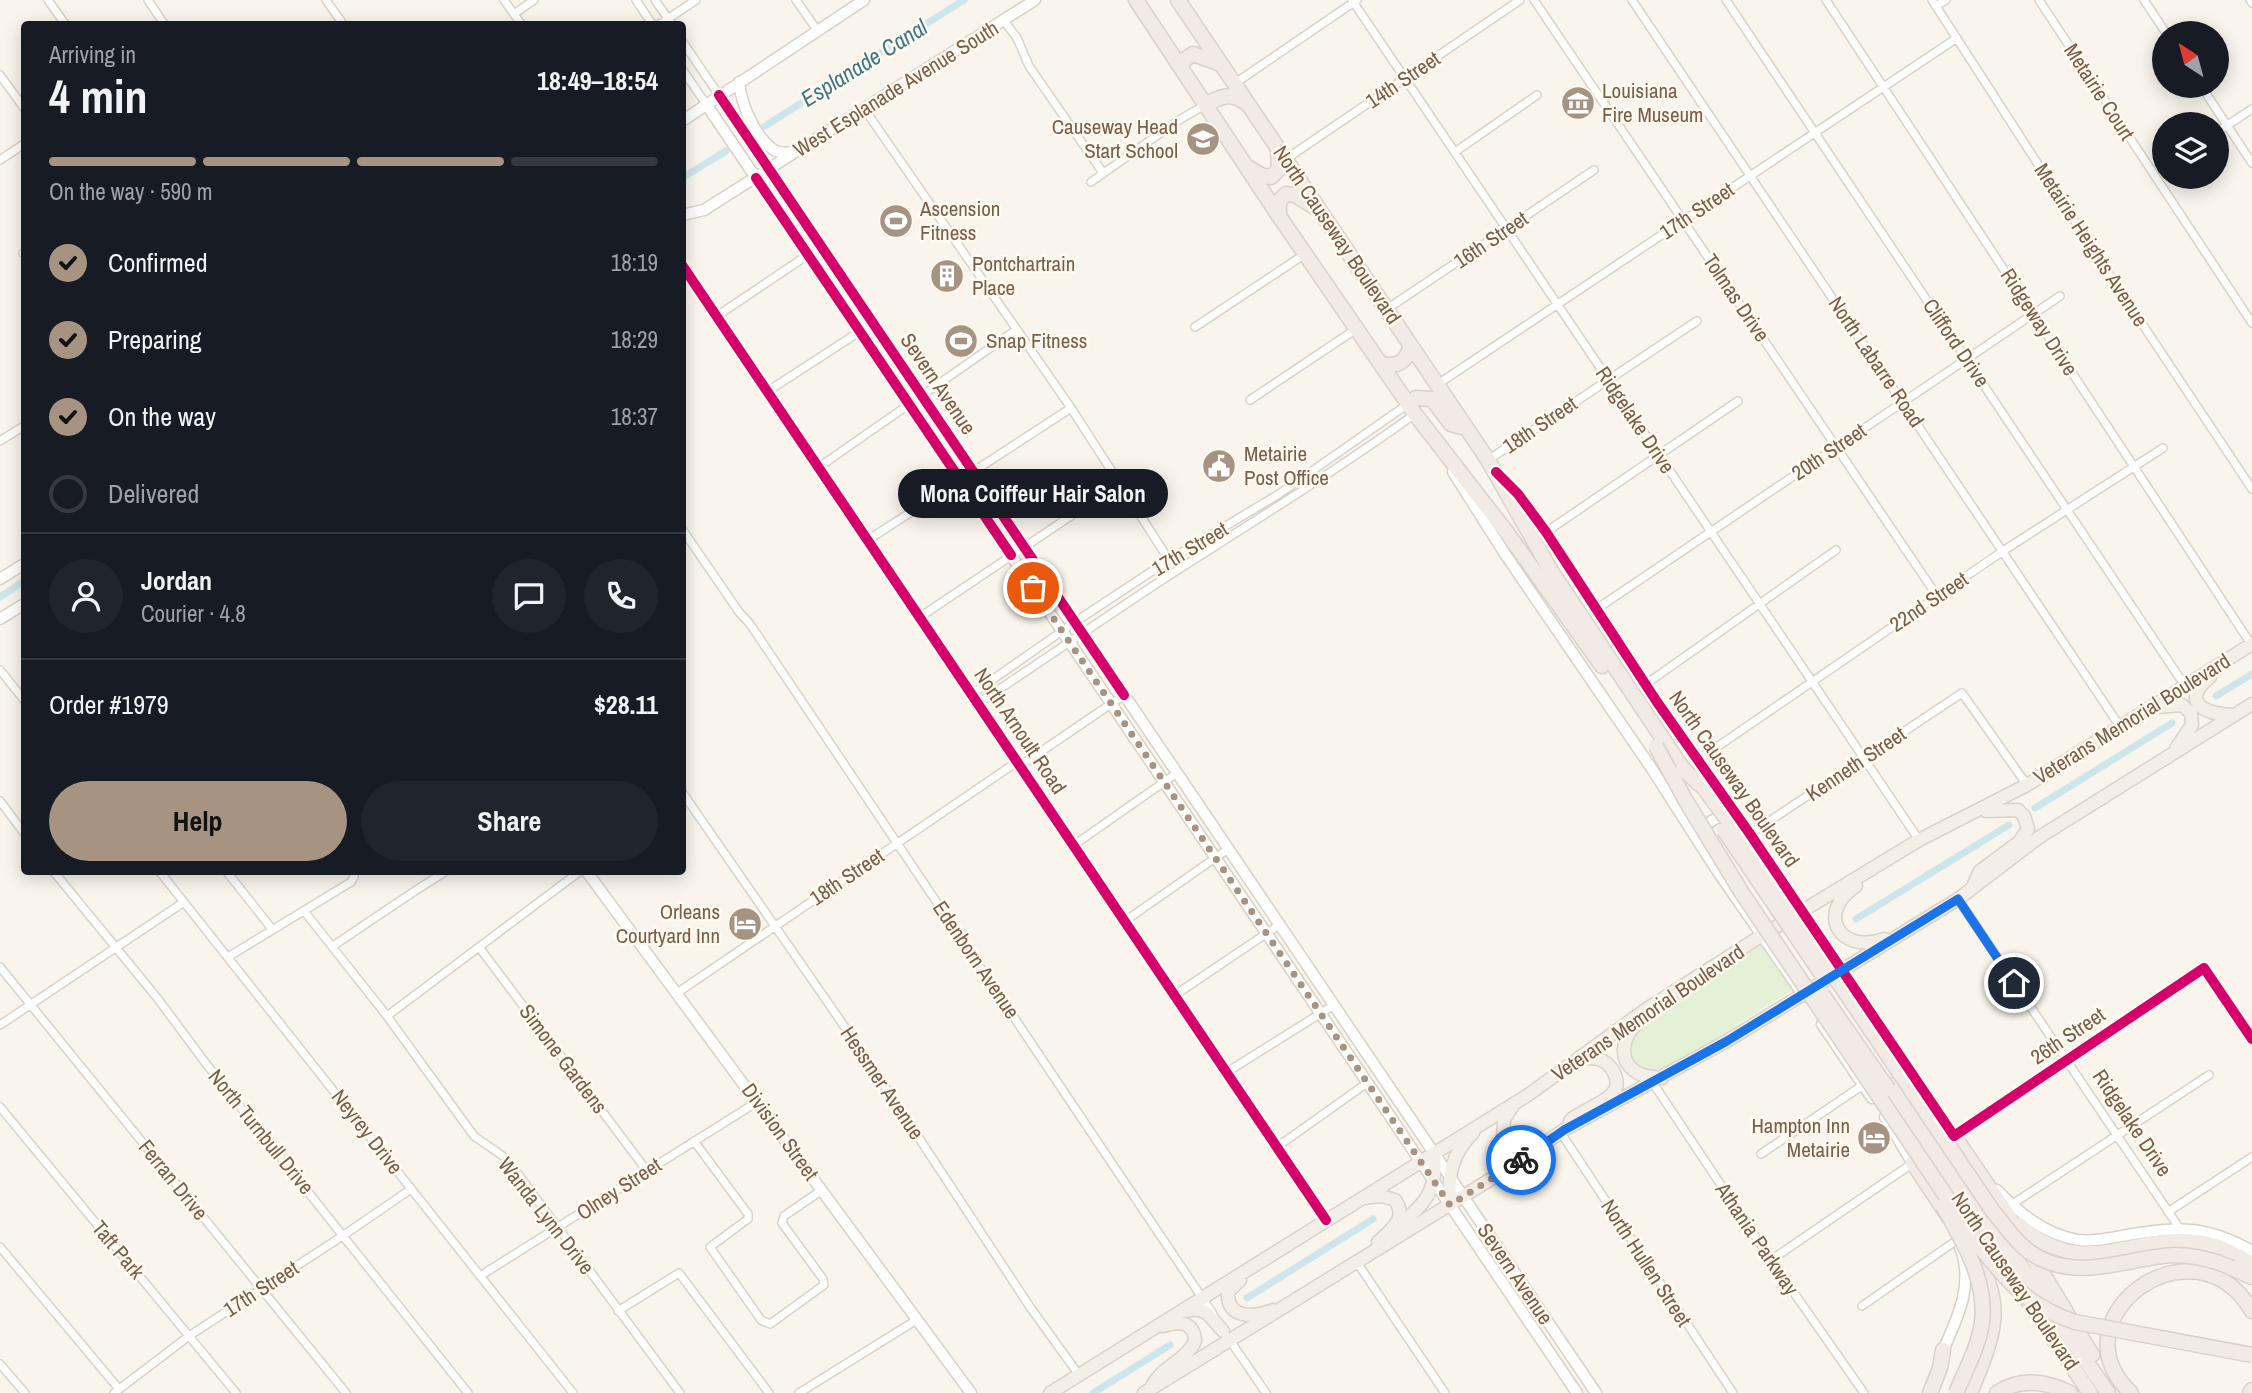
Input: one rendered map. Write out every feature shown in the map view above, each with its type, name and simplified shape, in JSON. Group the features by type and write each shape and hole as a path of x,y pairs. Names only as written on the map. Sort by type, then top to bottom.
{"highway":[{"name":"North Causeway Boulevard","path":"1136,0 1279,216 1412,409 1683,769 1892,1087 1957,1196 2063,1329 2090,1393"},
{"name":"North Causeway Boulevard","path":"1183,3 1219,64 1278,146 1492,466 1551,571 1656,746 1790,950 1892,1087 2108,1393"},
{"path":"1178,64 1194,54 1219,64"},
{"path":"1205,105 1221,96 1230,95 1247,104"},
{"path":"1246,166 1267,177 1277,173 1280,160 1278,146"},
{"path":"1279,216 1279,201 1286,194 1295,195 1320,211"},
{"path":"1380,363 1398,364 1407,356 1410,344"},
{"path":"1412,409 1416,398 1432,399 1451,424 1466,428"},
{"path":"1656,746 1742,893 2007,1281 2035,1304 2052,1314 2075,1322 2252,1355"},
{"path":"1683,769 1704,788 1748,848 1992,1210 2018,1243 2040,1259 2060,1266 2087,1269 2174,1255 2199,1257 2252,1277"},
{"path":"1863,1085 1917,1145 1957,1196"},
{"path":"1954,1136 2007,1207 2034,1238 2051,1248 2072,1253 2098,1254 2180,1241 2222,1248 2252,1264"},
{"path":"1912,1145 1970,1256 1983,1299 1982,1324 1956,1393"},
{"path":"1913,1163 1985,1270 1992,1293 1995,1320 1991,1339 1970,1393"},
{"path":"2007,1207 2063,1329 2114,1393"},
{"path":"2131,1393 2117,1376 2109,1359 2109,1332 2121,1306 2137,1288 2159,1275 2190,1271 2217,1278 2236,1291 2252,1311"},
{"path":"1930,1393 1940,1368 1943,1350"},
{"path":"1997,1393 2005,1387 2032,1380 2070,1393"}],"main road":[{"name":"Veterans Memorial Boulevard","path":"1050,1393 1515,1102 1681,986 1801,911 1919,840 2027,785 2251,644"},
{"path":"2225,661 2201,685 2196,700 2206,712 2235,715"},
{"path":"1515,1102 1504,1120 1503,1139 1519,1149 1529,1148 1658,1081 1958,899 2038,838 2252,704"},
{"path":"2149,708 2177,705 2186,707 2191,713 2193,721 2189,732 2164,759"},
{"path":"1971,889 1980,871 2019,842 2028,829 2024,816 2018,810 1996,809 1974,813"},
{"path":"1894,854 1878,871 1849,890 1838,901 1835,919 1843,935 1860,943 1875,943 1904,932"},
{"path":"1658,1081 1632,1069 1623,1049 1625,1037 1635,1025 1668,1002 1681,986"},
{"path":"1147,1391 1227,1336 1300,1297 1450,1205 1560,1133 1573,1118 1612,1094 1616,1086 1616,1076 1612,1068 1603,1060 1581,1058"},
{"path":"1450,1205 1450,1177 1455,1157 1471,1134 1490,1122 1500,1111"},
{"path":"1361,1258 1423,1205 1433,1187 1434,1153"},
{"path":"1349,1205 1376,1195 1395,1200 1401,1212 1400,1219 1385,1236"},
{"path":"1270,1255 1232,1285 1228,1292 1229,1306 1234,1312 1256,1315 1300,1297"},
{"path":"1176,1313 1194,1309 1205,1311 1227,1336"},
{"path":"1143,1334 1180,1322 1189,1326 1195,1337 1192,1347 1157,1375 1147,1391"},
{"path":"1056,1393 1075,1378"}],"street":[{"path":"48,0 63,21"},
{"path":"148,0 162,21"},
{"path":"326,0 341,21"},
{"path":"504,0 519,21"},
{"path":"514,14 534,0"},
{"path":"636,0 650,21"},
{"path":"655,0 669,21"},
{"path":"671,21 696,0"},
{"path":"796,0 817,30"},
{"path":"686,118 864,0"},
{"name":"West Esplanade Avenue South","path":"686,215 704,210 770,170 863,107 1035,0"},
{"name":"14th Street","path":"1286,159 1520,0"},
{"name":"Tolmas Drive","path":"1534,0 1937,596"},
{"name":"North Labarre Road","path":"1632,0 2119,725"},
{"name":"Clifford Drive","path":"1726,0 2185,686"},
{"name":"Ridgeway Drive","path":"1826,0 2251,644"},
{"path":"1934,3 1946,0"},
{"name":"Metairie Court","path":"2039,0 2252,323"},
{"path":"2144,0 2158,21"},
{"path":"1233,84 1355,1"},
{"name":"Ridgelake Drive","path":"1355,1 1658,456 1919,840"},
{"name":"Metairie Heights Avenue","path":"1934,3 2252,489"},
{"path":"1004,21 1017,38 1029,66 1103,173"},
{"name":"17th Street","path":"1438,384 1957,37"},
{"name":"Severn Avenue","path":"686,47 1596,1393"},
{"path":"0,75 21,104"},
{"name":"Severn Avenue","path":"686,75 1577,1393"},
{"path":"739,82 741,101 772,149 796,152"},
{"path":"1455,152 1537,95"},
{"path":"1091,181 1205,105"},
{"path":"863,107 1070,408 1169,560"},
{"path":"2229,124 2252,109"},
{"path":"2229,128 2252,163"},
{"path":"0,160 21,146"},
{"name":"16th Street","path":"1387,309 1594,170"},
{"path":"686,220 695,214"},
{"path":"717,316 821,246"},
{"path":"1195,327 1305,254"},
{"name":"North Arnoult Road","path":"686,271 1326,1220"},
{"name":"20th Street","path":"1598,608 2060,296"},
{"name":"18th Street","path":"1492,466 1608,380 1697,321"},
{"path":"768,391 873,323"},
{"path":"1250,400 1356,329"},
{"path":"819,467 1016,330"},
{"path":"1546,532 1738,401"},
{"path":"868,540 1070,408"},
{"name":"17th Street","path":"978,704 1066,637 1075,622 1169,560 1412,409"},
{"name":"17th Street","path":"972,694 1066,637 1083,632 1263,517 1412,409"},
{"path":"0,441 21,428"},
{"name":"North Causeway Boulevard","path":"1438,445 1463,490 1505,554 1884,1114 1957,1240 1962,1252 1965,1286 1958,1319 1922,1393"},
{"name":"22nd Street","path":"1698,760 2003,551 2162,448"},
{"name":"North Causeway Boulevard","path":"1492,466 1518,494 1546,532 1646,684 1954,1136"},
{"path":"920,617 1120,483"},
{"name":"Edenborn Avenue","path":"686,535 750,624 1266,1393"},
{"path":"1646,684 1836,550"},
{"path":"0,579 21,566"},
{"path":"0,620 21,609"},
{"path":"0,670 21,697"},
{"name":"Kenneth Street","path":"1750,834 1962,693 2027,785"},
{"name":"18th Street","path":"677,993 897,843 1124,695"},
{"path":"1652,769 1666,782 1698,760"},
{"path":"1074,845 1177,773"},
{"name":"Hessmer Avenue","path":"686,798 869,1062 1075,1378"},
{"path":"0,801 21,829"},
{"path":"1700,844 1702,832 1708,822 1718,817 1730,816 1740,820"},
{"path":"1125,921 1228,849"},
{"name":"North Turnbull Drive","path":"56,875 468,1393"},
{"name":"Neyrey Drive","path":"162,875 573,1393"},
{"path":"229,875 272,929"},
{"path":"228,957 351,882 354,875"},
{"path":"333,946 404,896 440,875"},
{"path":"387,1016 575,875"},
{"name":"Division Street","path":"589,875 971,1393"},
{"name":"Ridgelake Drive","path":"1958,899 2180,1229"},
{"path":"0,1026 184,902"},
{"name":"Wanda Lynn Drive","path":"304,911 387,1016 474,1136 508,1160 680,1393"},
{"path":"1175,995 1279,925"},
{"name":"Simone Gardens","path":"479,947 647,1171"},
{"name":"Ferran Drive","path":"0,967 346,1393"},
{"name":"26th Street","path":"1954,1136 2204,968 2252,1039"},
{"path":"1227,1072 1334,1005"},
{"path":"2209,1075 2007,1207 2038,1226 2079,1240 2180,1229 2207,1231 2252,1251"},
{"name":"Athania Parkway","path":"1658,1081 1771,1260 1864,1393"},
{"path":"1277,1147 1367,1083"},
{"path":"1761,1154 1863,1085"},
{"name":"Olney Street","path":"481,1276 757,1102"},
{"name":"Taft Park","path":"0,1107 236,1393"},
{"name":"North Hullen Street","path":"1560,1133 1732,1393"},
{"path":"694,1141 748,1214 748,1219 710,1247 761,1320 770,1324 824,1285 823,1279 782,1223 784,1216 822,1190"},
{"path":"2168,1212 2252,1157"},
{"path":"1771,1260 1913,1163"},
{"name":"17th Street","path":"116,1391 189,1336 411,1189"},
{"path":"1472,1238 1485,1229"},
{"path":"1862,1306 1957,1240"},
{"path":"0,1247 116,1391"},
{"path":"1361,1258 1445,1393"},
{"path":"618,1311 679,1273 769,1393"},
{"path":"799,1393 918,1319"},
{"path":"0,1364 24,1393"}],"green space":[{"path":"1762,943 1793,990 1739,1023 1713,1043 1657,1073 1641,1071 1628,1056 1635,1029 1686,990"}],"waterway":[{"name":"Esplanade Canal","path":"765,126 964,0"},
{"name":"Esplanade Canal","path":"686,176 726,151"},
{"name":"Esplanade Canal","path":"0,597 21,583"},
{"path":"2216,696 2252,674"},
{"path":"2035,808 2172,723"},
{"path":"1856,919 2009,825"},
{"path":"1247,1298 1373,1219"},
{"path":"1093,1393 1170,1345"}],"cycle path":[{"path":"719,95 1124,695"},
{"path":"756,178 1011,555"},
{"path":"686,271 1326,1220"},
{"path":"1496,472 1518,494 1546,532 1657,702 1750,834 1954,1136 2204,968 2252,1039"}],"way so far":[{"path":"1033,588 1450,1205 1521,1160"}],"place":[{"name":"Louisiana Fire Museum","path":"1578,103"},
{"name":"Causeway Head Start School","path":"1203,139"},
{"name":"Ascension Fitness","path":"896,221"},
{"name":"Pontchartrain Place","path":"947,276"},
{"name":"Snap Fitness","path":"961,341"},
{"name":"Metairie Post Office","path":"1219,466"},
{"name":"Mona Coiffeur Hair Salon","path":"1033,588"},
{"name":"Orleans Courtyard Inn","path":"745,924"},
{"name":"Hampton Inn Metairie","path":"1874,1138"}],"route":[{"path":"1521,1160 1564,1130 1727,1041 1958,899 2014,983"}]}
